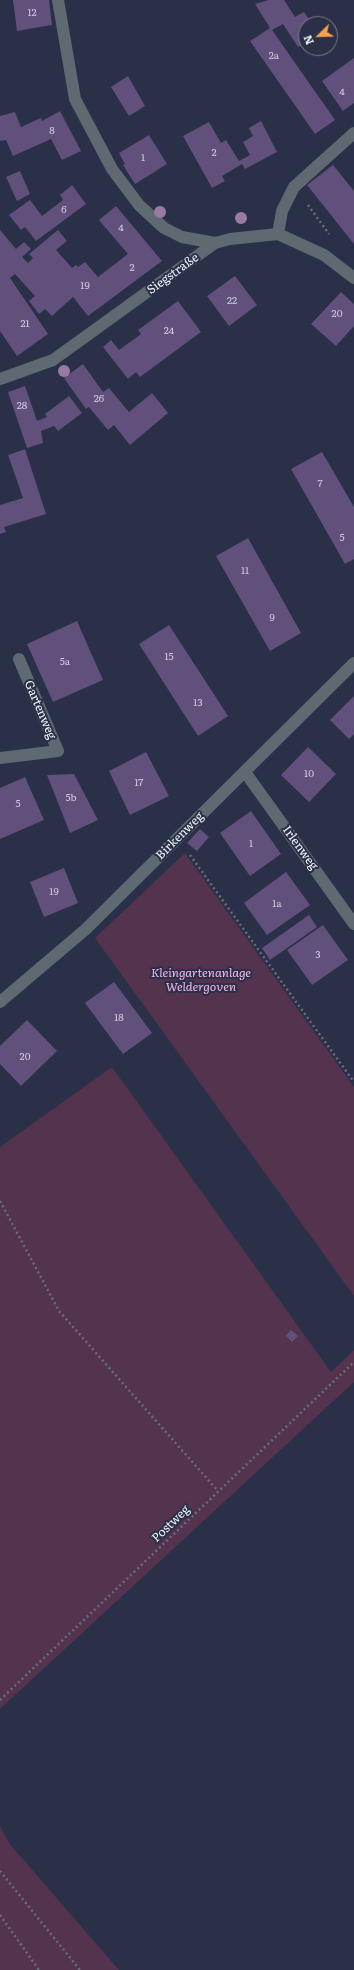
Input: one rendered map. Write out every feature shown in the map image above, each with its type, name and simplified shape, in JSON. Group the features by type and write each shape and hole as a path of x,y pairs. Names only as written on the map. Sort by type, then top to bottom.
{"street":[{"path":"58,0 75,99 112,168 139,205 164,228 182,236 215,244"},
{"path":"354,133 294,187 282,211 278,234 324,255 354,278"},
{"name":"Siegstraße","path":"0,379 53,360 215,244 230,239 278,234"},
{"name":"Gartenweg","path":"0,758 58,751 19,659"},
{"name":"Birkenweg","path":"0,1002 86,929 354,663"},
{"name":"Irlenweg","path":"245,772 354,924"}],"path":[{"path":"294,187 331,237"},
{"path":"178,838 354,1082"},
{"path":"0,1200 59,1311 218,1491"},
{"name":"Postweg","path":"0,1700 354,1362"},
{"path":"0,1871 80,1970"},
{"path":"0,1915 39,1970"}],"green space":[{"name":"Kleingartenanlage Weldergoven","path":"185,853 354,1087 354,1296 95,938"},
{"path":"112,1067 331,1372 354,1350 354,1382 0,1709 0,1147"},
{"path":"0,1826 9,1843 119,1970 0,1970"}],"building":[{"path":"13,0 49,0 52,25 17,31"},
{"path":"269,0 284,0 295,17 304,12 307,16 298,16 298,47 283,24 272,30 335,120 315,134 250,41 270,28 255,4"},
{"path":"354,58 354,103 343,111 322,81"},
{"path":"128,76 145,106 129,116 111,87"},
{"path":"60,111 81,151 62,160 51,139 13,156 6,140 0,141 0,116 15,112 21,127 41,118 42,121"},
{"path":"261,121 277,152 245,169 242,164 222,176 225,181 212,188 183,136 209,122 221,143 226,140 239,161 250,155 243,142 253,136 249,128"},
{"path":"149,135 167,164 135,184 123,165 125,164 119,153"},
{"path":"333,165 354,191 354,244 307,185"},
{"path":"20,171 30,194 17,201 6,177"},
{"path":"72,185 86,204 36,241 25,227 21,230 9,215 30,200 42,216 63,200 60,195"},
{"path":"116,206 162,261 88,316 73,297 52,316 45,309 39,314 29,301 35,296 15,274 10,278 48,334 17,356 0,331 0,230 16,249 24,242 31,249 22,257 28,263 33,258 29,254 58,230 67,241 56,250 72,268 76,265 78,267 85,262 98,277 128,254 99,220"},
{"path":"235,276 257,305 229,326 207,296"},
{"path":"341,292 354,304 354,326 336,346 311,324"},
{"path":"178,301 201,332 140,377 136,372 128,379 103,347 111,340 119,350 141,334 138,330"},
{"path":"83,364 103,392 109,388 129,412 152,393 168,413 130,445 114,425 108,430 89,407 86,409 64,378"},
{"path":"25,386 37,421 47,417 45,414 69,396 82,413 58,431 54,426 41,431 43,443 27,448 8,392"},
{"path":"25,449 46,514 4,527 6,532 0,534 0,505 23,498 8,455"},
{"path":"322,452 354,507 354,559 345,564 291,469"},
{"path":"248,538 301,633 270,651 216,556"},
{"path":"77,621 103,680 53,702 27,644"},
{"path":"169,625 228,716 198,736 139,644"},
{"path":"354,696 354,734 349,739 330,720"},
{"path":"308,747 336,774 309,802 281,775"},
{"path":"146,752 169,796 130,815 109,771"},
{"path":"74,774 98,820 70,833 47,775"},
{"path":"25,777 44,820 0,839 0,788"},
{"path":"251,811 281,854 250,876 220,833"},
{"path":"200,829 209,837 197,851 187,843"},
{"path":"64,868 78,903 44,917 30,882"},
{"path":"286,872 310,905 267,935 244,903"},
{"path":"309,915 317,927 270,960 262,948"},
{"path":"323,925 348,960 312,985 287,950"},
{"path":"114,982 152,1033 123,1054 85,1003"},
{"path":"27,1020 57,1051 21,1086 0,1064 0,1046"},
{"path":"291,1330 298,1336 292,1342 286,1336"}]}
